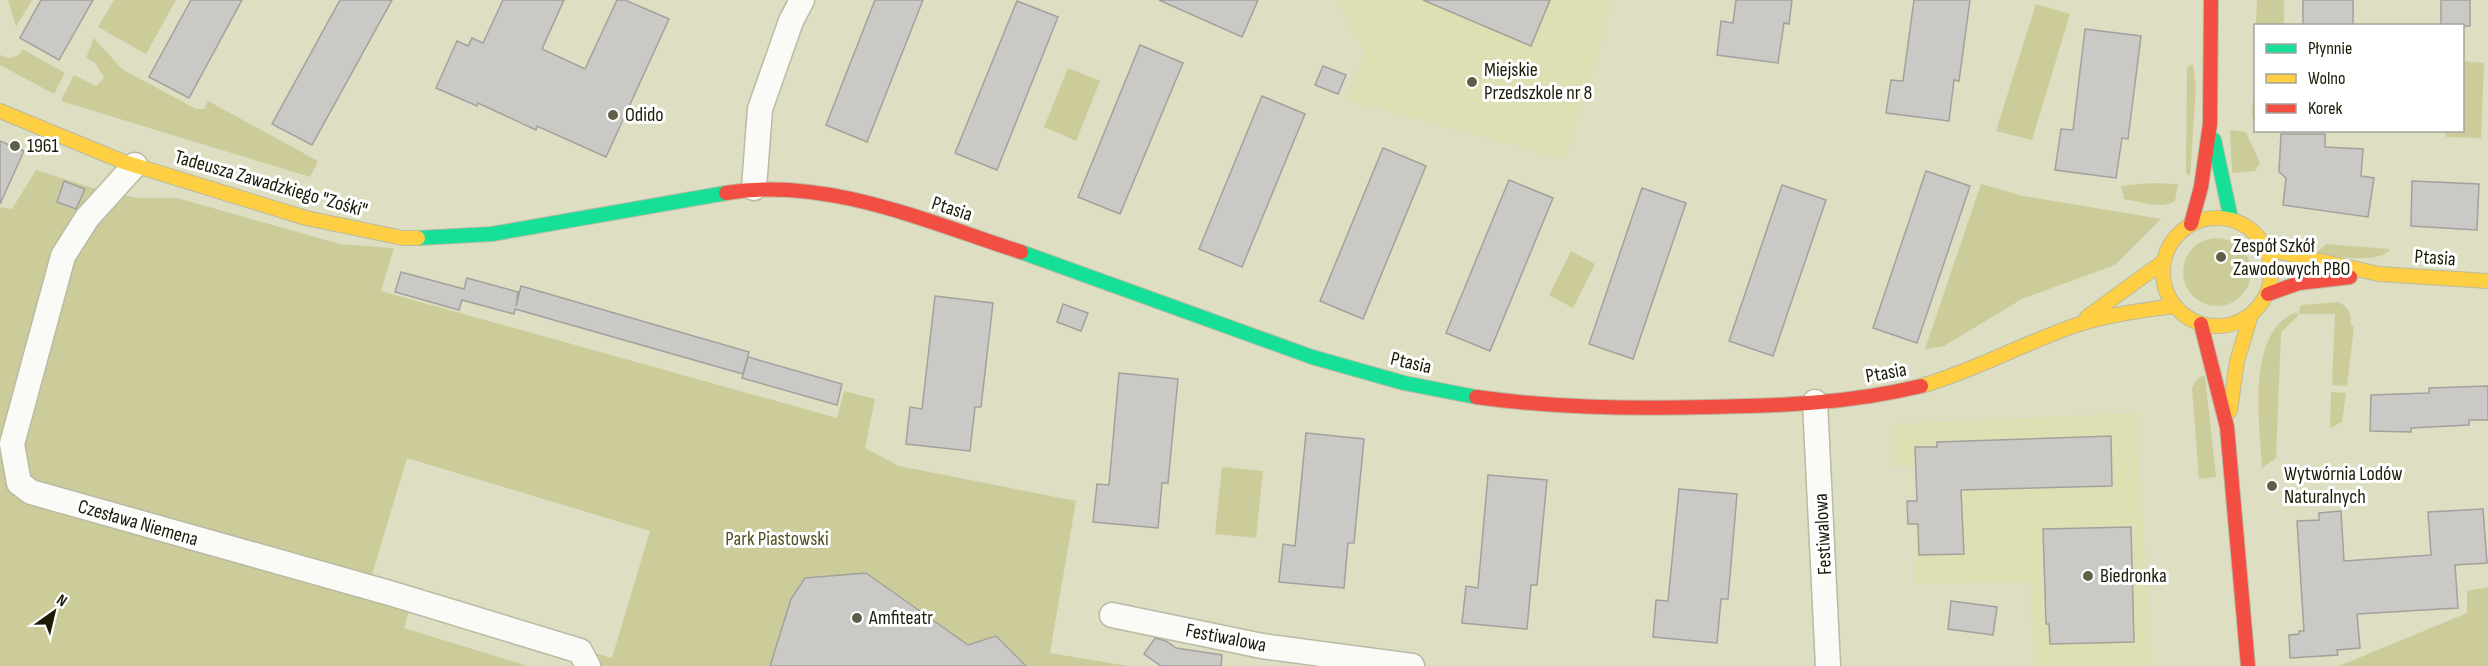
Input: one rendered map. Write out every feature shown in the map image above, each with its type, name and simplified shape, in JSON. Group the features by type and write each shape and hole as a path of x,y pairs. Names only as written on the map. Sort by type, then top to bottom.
{"street":[{"path":"754,188 760,109 791,21 802,0"},
{"path":"2191,224 2201,187 2210,124 2211,0"},
{"name":"Tadeusza Zawadzkiego \"Zośki\"","path":"0,111 71,142 135,165 306,218 403,238 444,238 492,234 754,188"},
{"path":"2210,124 2231,219"},
{"name":"Czesława Niemena","path":"135,165 87,218 63,256 12,444 19,483 30,492 393,594 580,651 588,666"},
{"name":"Ptasia","path":"754,188 789,188 827,193 909,216 1116,285 1289,350 1367,373 1477,397 1550,405 1623,410 1815,402 1886,394 1923,386 1962,373 2074,326 2136,311 2174,306"},
{"path":"2209,218 2231,219 2251,228 2267,249 2272,270 2268,294 2251,315 2236,324 2218,327 2201,324 2174,306 2164,287 2163,262 2172,241 2191,224 2209,218"},
{"name":"Ptasia","path":"2267,249 2379,274 2488,281"},
{"name":"Ptasia","path":"2074,326 2163,262"},
{"name":"Ptasia","path":"2268,294 2299,283 2379,274"},
{"path":"2227,428 2237,361 2251,315"},
{"path":"2201,324 2227,428 2248,666"},
{"name":"Festiwalowa","path":"1815,402 1828,666"},
{"name":"Festiwalowa","path":"1112,615 1262,646 1412,666"}],"shaded area":[{"name":"Miejskie Przedszkole nr 8","path":"1336,0 1611,0 1598,56 1564,159 1347,100 1365,51"},
{"path":"2136,413 2152,666 2034,666 2030,582 1915,584 1915,467 1894,466 1895,424"}],"green space":[{"path":"8,0 32,0 16,27"},
{"path":"114,0 176,0 146,54 98,27"},
{"path":"2257,0 2284,0 2284,24 2256,24"},
{"path":"2036,4 2070,14 2032,140 1996,131"},
{"path":"94,38 122,69 196,109 204,109 208,101 318,161 310,177 61,101 74,75 96,86 104,78 95,63 86,58"},
{"path":"22,49 65,73 54,94 0,65 0,55 10,58 19,55"},
{"path":"2464,61 2484,63 2481,138 2446,137 2446,132 2464,132"},
{"path":"2193,64 2196,87 2190,176 2186,173 2187,68"},
{"path":"1068,68 1100,81 1076,141 1044,127"},
{"path":"2254,78 2254,124 2252,115"},
{"path":"2230,130 2246,132 2260,163 2255,171 2232,173"},
{"name":"Park Piastowski","path":"36,170 96,189 137,198 177,198 340,244 394,248 381,291 837,418 844,391 875,399 865,448 899,466 1076,501 1050,653 1128,666 584,666 592,652 612,658 650,531 407,458 365,598 409,611 404,628 528,666 0,666 0,207 12,209"},
{"path":"2151,183 2178,184 2175,201 2170,204 2157,205 2124,199 2121,186"},
{"path":"1981,184 2023,196 2161,219 2115,265 2022,299 1944,346 1925,349"},
{"path":"2210,238 2224,238 2236,243 2246,253 2251,272 2246,291 2236,301 2224,306 2210,306 2198,301 2188,291 2183,279 2183,265 2188,253 2198,243"},
{"path":"2326,244 2390,249 2385,254 2367,258 2315,254"},
{"path":"1571,251 1595,264 1573,308 1549,295"},
{"path":"2338,302 2348,311 2350,324 2354,326 2347,386 2332,385 2335,314 2300,314 2299,312 2301,305"},
{"path":"2296,312 2299,315 2281,332 2276,458 2262,468 2258,405 2262,359 2269,339 2280,323"},
{"path":"2205,376 2216,477 2199,479 2192,388 2197,379"},
{"path":"2331,392 2346,393 2342,422 2330,428"},
{"path":"1222,467 1263,471 1256,538 1215,534"},
{"path":"2488,587 2488,666 2339,666 2467,613 2467,591"}],"building":[{"path":"41,0 93,0 59,60 20,38"},
{"path":"191,0 242,0 189,98 149,77"},
{"path":"340,0 392,0 312,145 272,124"},
{"path":"503,0 564,0 542,49 585,69 617,0 625,0 669,19 606,157 537,126 536,130 478,103 477,106 436,88 457,41 468,46 472,38 483,43"},
{"path":"875,0 923,0 867,142 826,125"},
{"path":"1159,0 1258,0 1242,37"},
{"path":"1423,0 1550,0 1531,46"},
{"path":"1736,0 1792,0 1789,24 1784,23 1778,63 1717,55 1721,21 1733,23"},
{"path":"1914,0 1970,0 1959,81 1954,80 1949,121 1886,113 1891,80 1903,81"},
{"path":"2303,0 2353,0 2353,24 2303,24"},
{"path":"2441,0 2470,0 2470,26 2441,24"},
{"path":"1017,1 1058,17 997,170 955,153"},
{"path":"2085,29 2141,36 2128,139 2122,138 2116,178 2055,170 2061,129 2073,130"},
{"path":"1140,45 1183,63 1120,214 1078,197"},
{"path":"1323,66 1346,75 1338,94 1315,85"},
{"path":"1262,96 1305,114 1242,267 1199,249"},
{"path":"2281,134 2325,134 2325,147 2363,149 2361,176 2374,178 2368,217 2283,205 2286,178 2279,172"},
{"path":"0,141 24,151 0,204"},
{"path":"1383,148 1426,166 1363,319 1320,301"},
{"path":"1926,171 1970,186 1917,343 1873,328"},
{"path":"1509,180 1553,198 1490,351 1446,333"},
{"path":"64,181 85,189 76,209 57,202"},
{"path":"2412,181 2479,184 2477,230 2411,226"},
{"path":"1782,185 1826,200 1773,356 1729,341"},
{"path":"1642,188 1686,203 1633,359 1589,344"},
{"path":"401,272 464,289 467,278 518,292 516,306 521,286 749,352 743,374 515,309 514,314 462,300 459,310 395,292"},
{"path":"935,296 993,303 981,407 975,407 970,451 906,444 910,407 922,409"},
{"path":"1063,304 1088,313 1081,331 1057,322"},
{"path":"748,357 842,384 837,405 742,378"},
{"path":"1119,373 1178,379 1168,483 1162,483 1158,528 1093,522 1097,484 1109,485"},
{"path":"2488,386 2488,420 2469,420 2469,425 2411,428 2411,432 2370,431 2371,395 2429,393 2429,388"},
{"path":"1306,433 1364,439 1354,543 1348,543 1344,588 1279,582 1283,544 1295,546"},
{"path":"2111,436 2112,486 1961,490 1964,554 1919,555 1918,524 1908,524 1907,501 1917,501 1915,447 1937,447 1937,442"},
{"path":"1488,475 1547,480 1537,585 1531,585 1527,629 1462,623 1466,586 1478,588"},
{"path":"1679,489 1737,494 1728,599 1721,599 1717,643 1653,637 1656,600 1668,601"},
{"path":"2483,509 2487,563 2455,565 2458,608 2357,614 2360,648 2337,650 2338,655 2290,658 2289,635 2304,631 2297,521 2319,520 2319,513 2341,511 2344,561 2431,555 2428,512"},
{"name":"Biedronka","path":"2131,527 2134,642 2050,644 2049,624 2046,624 2043,529"},
{"name":"Amfiteatr","path":"866,573 968,645 996,636 1026,666 770,666 791,599 805,578"},
{"path":"1951,601 1997,607 1993,635 1948,629"},
{"path":"1155,638 1166,641 1176,648 1222,655 1221,666 1161,666 1144,654"}],"traffic: fast":[{"path":"2214,140 2231,219"},
{"path":"418,238 492,234 726,193"},
{"path":"1021,252 1312,357 1404,383 1476,397"}],"traffic: slow":[{"path":"0,111 124,162 306,218 403,238 418,238"},
{"path":"2217,218 2238,222 2255,234 2267,251 2271,272 2267,293 2255,310 2238,322 2217,326 2196,322 2179,310 2167,293 2163,272 2167,251 2179,234 2196,222 2217,218"},
{"path":"2267,249 2379,274 2488,281"},
{"path":"2087,317 2163,262"},
{"path":"1921,386 2083,323 2174,306"},
{"path":"2230,411 2237,361 2251,315"}],"traffic: jam":[{"path":"2191,224 2201,187 2210,124 2211,0"},
{"path":"726,193 763,189 838,196 913,216 1021,252"},
{"path":"2268,294 2299,283 2350,277"},
{"path":"2201,324 2227,427 2248,666"},
{"path":"1476,397 1592,407 1735,407 1842,400 1921,386"}],"place":[{"name":"Miejskie Przedszkole nr 8","path":"1472,82"},
{"name":"Odido","path":"613,115"},
{"name":"1961","path":"15,146"},
{"name":"Zespół Szkół Zawodowych PBO","path":"2221,257"},
{"name":"Wytwórnia Lodów Naturalnych","path":"2272,486"},
{"name":"Biedronka","path":"2088,576"},
{"name":"Amfiteatr","path":"857,618"}]}
